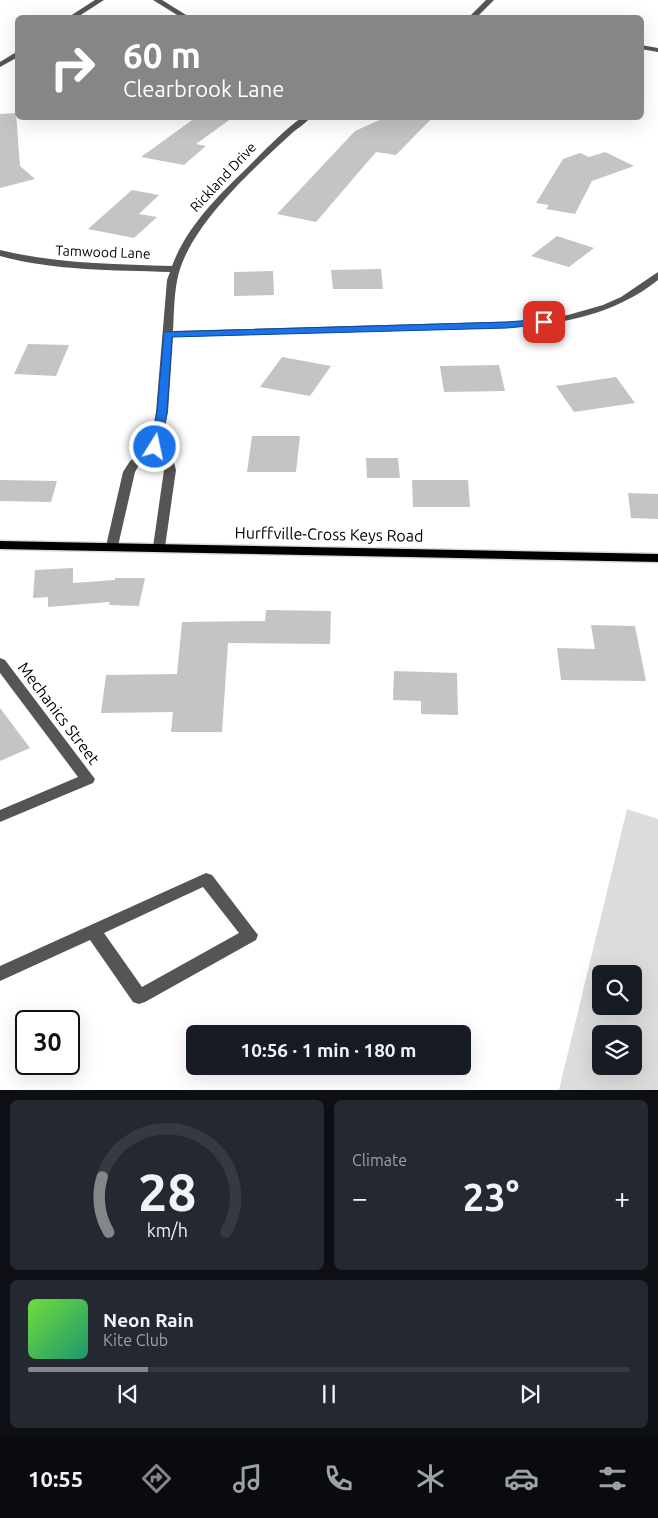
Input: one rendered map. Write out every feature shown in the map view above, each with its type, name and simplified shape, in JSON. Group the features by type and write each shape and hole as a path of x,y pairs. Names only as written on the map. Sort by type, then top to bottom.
{"main road":[{"name":"Hurffville-Cross Keys Road","path":"0,544 658,558"}],"street":[{"path":"75,15 100,0"},
{"path":"157,0 183,15"},
{"path":"474,15 490,0"},
{"path":"644,48 658,50"},
{"path":"0,65 15,55"},
{"name":"Rickland Drive","path":"155,447 162,412 172,280 176,269 193,233 209,212 288,132 303,120"},
{"name":"Tamwood Lane","path":"0,253 31,261 71,267 176,269"},
{"path":"167,334 507,325 544,322 583,315 612,306 638,292 658,275"},
{"path":"112,546 129,472 134,463 155,447 166,455 170,470 159,547"},
{"name":"Mechanics Street","path":"0,663 88,779 0,816"},
{"path":"0,974 206,879 250,935 139,997 94,932"}],"shaded area":[{"path":"627,809 658,819 658,1090 559,1090"}],"building":[{"path":"15,113 20,166 35,179 0,188 0,114"},
{"path":"192,120 229,120 196,144 206,146 184,165 141,157"},
{"path":"380,120 430,120 396,155 376,152 316,222 277,214 355,131"},
{"path":"605,152 634,166 592,181 575,214 546,209 549,205 536,203 563,159 580,153 589,157"},
{"path":"132,190 159,195 139,214 157,217 134,238 88,229"},
{"path":"557,236 594,248 569,267 531,256"},
{"path":"381,269 383,289 333,289 331,270"},
{"path":"273,271 274,295 234,296 234,272"},
{"path":"28,344 69,345 56,376 14,374"},
{"path":"282,357 331,366 310,396 260,387"},
{"path":"499,365 505,391 444,392 440,366"},
{"path":"616,377 635,403 574,412 556,386"},
{"path":"252,436 300,436 296,472 247,472"},
{"path":"366,458 398,458 400,478 367,478"},
{"path":"0,480 57,481 51,502 0,501"},
{"path":"412,480 468,480 470,507 413,507"},
{"path":"628,493 658,494 658,519 631,518"},
{"path":"73,568 73,583 115,580 115,578 145,578 139,606 109,605 110,602 48,607 48,597 33,598 35,570"},
{"path":"266,610 331,611 330,644 228,643 222,732 171,732 173,712 101,713 106,675 177,674 182,622 265,621"},
{"path":"591,625 635,626 646,681 561,680 557,648 595,649"},
{"path":"394,671 457,673 458,715 421,714 421,701 393,700"},
{"path":"0,708 30,748 0,761"}],"route":[{"path":"155,447 162,412 167,334 507,325 544,322"}]}
